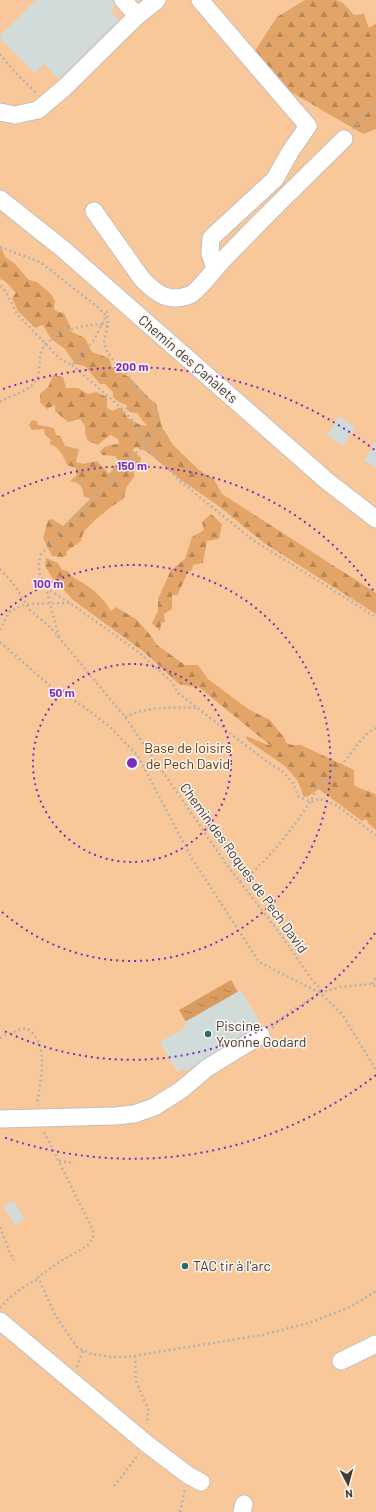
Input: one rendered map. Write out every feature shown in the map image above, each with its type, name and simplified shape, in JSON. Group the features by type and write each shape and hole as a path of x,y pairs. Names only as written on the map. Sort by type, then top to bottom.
{"street":[{"path":"123,0 137,16"},
{"path":"0,112 14,115 38,110 64,88 137,16 157,0"},
{"path":"200,0 308,126 290,152 275,179 211,238 210,254 215,268"},
{"path":"94,212 142,279 151,288 164,297 176,299 191,294 344,139"},
{"name":"Chemin des Canalets","path":"0,200 63,250 326,481 376,519"},
{"path":"0,1119 115,1116 134,1114 154,1107 181,1090 206,1068 261,1035"},
{"path":"0,1321 144,1442 194,1479"},
{"path":"342,1361 376,1344"}],"path":[{"path":"0,54 12,69 46,103"},
{"path":"344,139 376,102"},
{"path":"0,247 40,262 99,308 106,316 108,326 104,340 106,350 117,366 126,373 153,409 156,418 155,427 145,445 124,463 84,509 41,554 39,561 40,576 46,588 48,602 59,639"},
{"path":"0,286 6,292 17,314 60,359 72,365 119,406 135,423 145,445 180,481 253,540 376,617"},
{"path":"72,365 94,340 107,312 113,309 121,301"},
{"path":"0,402 7,397 19,394 30,387 37,379 41,352 46,344 63,332 93,324 108,326"},
{"name":"Chemin des Roques de Pech David","path":"0,569 15,586 30,610 51,628 125,717 240,882 276,928 313,981 320,988 320,993"},
{"path":"46,588 70,603 136,650 172,682 178,693 266,761 282,771 293,783 298,796 311,802 319,799 336,805 376,835"},
{"path":"0,630 9,612 26,604 48,602 70,603"},
{"path":"0,642 48,684 83,706 110,727 138,756 191,856 259,962 320,993 342,1014 376,1070"},
{"path":"125,717 149,709 170,707 198,708"},
{"path":"240,882 253,873 280,842 311,802 317,789 345,762 363,737 369,731 376,728"},
{"path":"372,984 376,978"},
{"path":"261,1035 276,1026 284,1016 320,993 340,987 372,984 376,986"},
{"path":"0,1038 26,1028 33,1032 41,1046 42,1055 37,1109 38,1118 93,1230 93,1238 87,1246 38,1277 38,1279 8,1299 0,1308"},
{"path":"59,1160 74,1163"},
{"path":"0,1227 10,1254 14,1260"},
{"path":"38,1279 55,1315 77,1347 91,1354 111,1357 134,1356 262,1335 309,1323 350,1307 376,1290"},
{"path":"114,1486 144,1442 148,1421 148,1409 136,1381 134,1356"},
{"path":"180,1512 194,1479"}],"green space":[{"name":"Base de loisirs de Pech David","path":"0,0 376,0 376,1512 0,1512"},
{"path":"305,0 336,0 343,3 354,15 364,14 369,28 376,23 376,129 363,134 286,89 255,51 277,17"},
{"path":"0,248 2,249 5,257 14,263 29,280 37,282 51,294 55,301 54,309 58,312 64,313 71,329 70,331 85,338 92,352 109,358 112,367 130,378 152,401 156,403 162,427 173,445 199,470 214,479 222,494 376,593 376,614 264,543 220,507 181,480 146,451 136,447 132,450 141,458 140,466 139,469 134,470 134,477 126,488 124,499 91,524 83,533 81,541 67,551 66,556 52,556 43,538 48,520 52,519 63,526 90,499 84,496 80,486 70,481 76,476 76,468 67,465 61,452 50,444 51,440 45,435 44,429 32,430 29,425 32,420 37,421 38,425 54,428 56,435 61,437 65,446 79,449 76,462 83,464 97,461 109,474 119,461 115,456 102,455 100,452 106,446 119,444 118,439 111,435 98,445 88,441 85,433 85,426 80,419 68,422 55,411 55,405 47,409 40,402 40,394 49,386 53,375 63,377 66,388 78,388 88,394 96,392 107,397 107,408 113,411 118,408 122,408 126,416 132,421 147,426 137,413 130,412 126,409 127,405 119,402 113,397 113,392 105,384 100,384 85,366 75,364 65,349 51,339 43,325 35,328 18,311 12,298 16,293 5,281 0,279"},
{"path":"211,514 222,524 219,539 207,541 203,563 193,565 192,570 187,573 178,595 172,595 172,609 164,614 165,622 161,623 160,631 152,623 158,611 158,599 171,570 185,559 192,537 204,530 202,522"},
{"path":"46,558 58,563 62,570 68,571 74,578 93,590 111,611 116,607 136,619 157,645 185,665 198,665 208,679 248,709 270,720 285,739 286,743 301,745 354,770 354,786 376,795 376,830 366,819 362,821 319,789 307,797 304,796 297,780 285,766 247,740 246,736 271,746 200,688 179,684 144,652 73,600 52,577 45,566"}],"water":[{"path":"231,980 238,992 186,1022 179,1010"}],"building":[{"path":"36,0 113,0 115,6 110,11 119,20 59,79 44,64 35,73 0,38 0,36"},
{"path":"339,416 355,427 343,446 327,435"},
{"path":"376,441 376,468 364,460"},
{"name":"Piscine Yvonne Godard","path":"241,990 261,1024 221,1047 194,1066 185,1071 184,1068 177,1072 160,1042 186,1027 183,1023"},
{"path":"14,1201 24,1219 15,1225 4,1206"}],"place":[{"name":"Piscine Yvonne Godard","path":"208,1034"},
{"name":"TAC tir à l'arc","path":"185,1266"}]}
